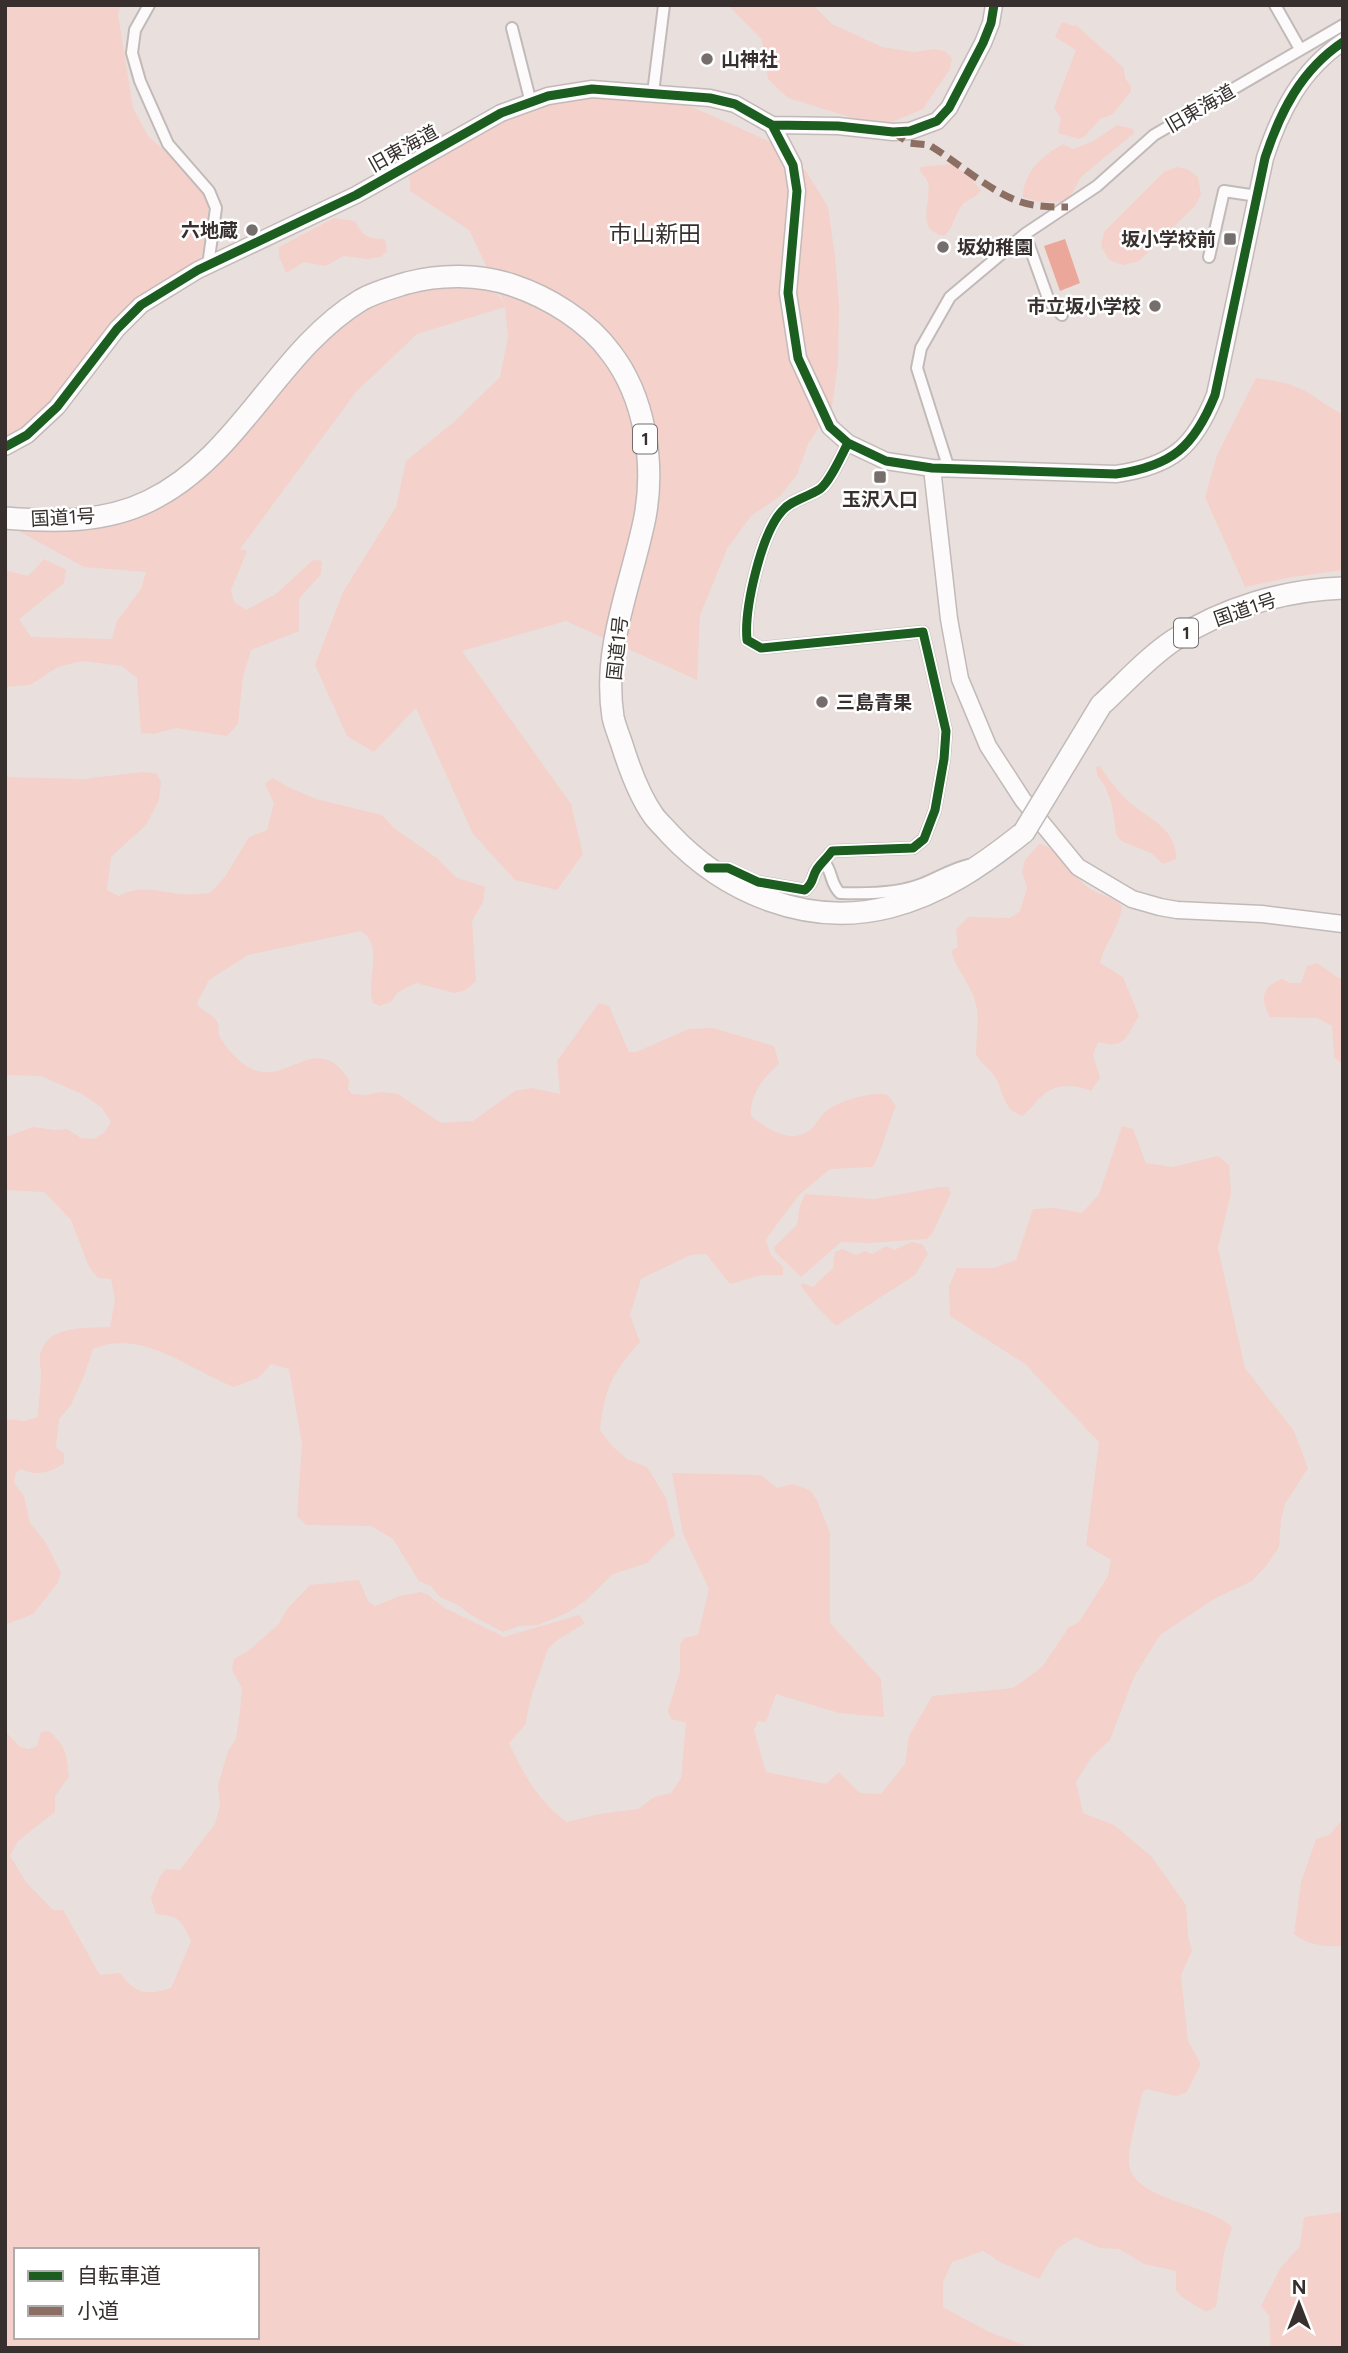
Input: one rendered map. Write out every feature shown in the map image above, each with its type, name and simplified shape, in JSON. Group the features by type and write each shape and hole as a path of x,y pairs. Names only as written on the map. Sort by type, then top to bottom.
{"highway":[{"name":"国道1号","path":"5,518 66,521 94,518 126,510 170,489 225,442 307,346 342,314 378,292 419,280 465,277 508,284 545,298 581,323 611,352 631,388 642,422 649,472 646,514 619,613 612,665 613,717 629,768 653,815 684,849 708,868 770,902 829,913 866,912 892,907 952,884 988,861 1024,832 1101,705 1173,641 1208,621 1255,602 1290,594 1343,588"}],"street":[{"path":"149,5 135,30 132,53 140,81 168,144 209,191 216,208 208,265"},
{"path":"653,93 664,5"},
{"name":"旧東海道","path":"5,447 27,435 57,407 117,329 141,305 208,265 356,195 501,113 548,96 592,89 710,98 735,104 772,125 910,131 937,121 949,108 983,43 991,23 994,5"},
{"path":"1275,5 1300,50"},
{"name":"旧東海道","path":"949,469 920,382 918,358 950,297 1025,234 1097,186 1154,135 1343,25"},
{"path":"512,28 531,103"},
{"path":"772,125 793,165 797,191 788,293 797,358 830,428 848,443 886,461 932,468 1116,474 1145,470 1171,457 1189,443 1205,420 1215,396 1265,158 1276,124 1292,95 1316,64 1343,42"},
{"path":"1209,257 1224,191 1257,196"},
{"path":"1025,234 1049,301 1062,315"},
{"path":"708,868 728,868 758,882 805,890 813,883 816,870 825,863 832,851 913,848 924,839 935,810 944,760 946,730 923,632 761,648 747,640 746,627 760,555 771,524 785,507 822,488 848,443"},
{"path":"932,468 949,619 960,679 988,746 1023,800 1078,867 1132,899 1160,907 1262,914 1343,924"},
{"path":"825,863 831,871 833,886 840,893 867,894 919,886 954,869 988,861"}],"shaded area":[{"path":"5,5 121,5 118,14 133,108 148,136 209,191 207,232 198,270 127,318 83,373 13,437 5,440 5,386 9,382 5,384"},
{"path":"728,5 813,5 832,24 882,47 914,52 934,49 945,51 952,58 950,69 923,109 892,122 853,118 788,98 768,79 762,40"},
{"path":"1062,22 1076,25 1124,68 1125,78 1131,86 1131,91 1118,108 1111,115 1100,119 1079,139 1058,133 1061,118 1054,108 1076,50 1055,37"},
{"path":"611,92 663,94 775,144 806,171 828,207 839,305 838,363 832,407 808,444 797,475 779,497 751,516 728,547 700,615 697,680 566,621 462,651 571,804 583,854 557,890 515,880 473,834 416,708 374,752 347,736 315,665 343,592 396,507 406,461 455,421 500,377 508,337 505,307 417,334 356,392 240,549 247,551 231,590 234,602 246,610 276,594 313,560 322,561 321,574 299,599 299,631 251,650 243,677 238,724 227,736 176,728 154,734 141,733 137,678 122,666 82,661 58,667 30,685 6,687 5,570 28,576 44,559 66,570 64,583 19,619 31,637 112,639 117,621 141,589 146,572 84,567 17,530 134,513 163,498 336,319 412,282 489,281 505,305 469,230 410,191 409,157 437,135 562,99"},
{"path":"1117,125 1133,129 1134,133 1081,177 1067,202 1039,202 1023,197 1030,172 1048,153 1063,144 1073,149 1094,141"},
{"path":"952,164 971,178 981,191 962,205 944,236 929,228 926,214 928,183 919,169"},
{"path":"1177,167 1187,169 1198,177 1201,194 1195,206 1139,261 1123,265 1109,260 1101,246 1104,232 1164,172"},
{"path":"334,218 355,221 366,236 385,239 387,251 381,257 368,259 343,256 326,266 304,262 286,273 279,257 279,247"},
{"path":"1065,239 1080,283 1060,291 1044,246"},
{"path":"1256,378 1299,388 1343,414 1343,570 1245,587 1205,497 1217,455"},
{"path":"1100,766 1124,797 1167,832 1175,849 1176,859 1163,864 1151,853 1121,841 1116,834 1112,805 1105,786 1097,775 1096,767"},
{"path":"142,772 156,773 161,782 159,800 146,825 111,857 107,890 119,896 135,890 210,893 225,877 249,837 267,830 274,803 265,784 272,778 316,799 382,815 394,828 438,859 457,878 485,887 483,902 472,921 476,981 464,991 454,993 416,983 398,992 391,1002 380,1006 373,1003 372,946 361,931 248,955 209,980 197,1003 216,1020 223,1042 246,1066 260,1072 272,1072 319,1058 338,1066 349,1080 348,1089 352,1094 398,1094 441,1123 473,1121 515,1091 532,1088 560,1094 557,1061 599,1003 609,1006 629,1052 636,1052 689,1029 713,1028 774,1046 779,1063 755,1093 751,1116 788,1136 804,1134 831,1108 864,1096 888,1095 896,1106 873,1167 830,1169 799,1195 769,1235 766,1241 771,1255 783,1267 783,1275 761,1275 730,1284 706,1254 690,1255 641,1279 630,1315 640,1342 611,1382 604,1403 600,1430 612,1446 627,1459 647,1467 666,1498 675,1535 647,1563 613,1574 585,1601 567,1613 538,1625 519,1626 503,1632 440,1597 431,1586 419,1581 393,1539 371,1526 306,1525 297,1516 302,1444 289,1369 271,1364 258,1378 234,1387 148,1347 111,1344 93,1349 71,1405 59,1419 56,1447 64,1454 64,1463 43,1472 32,1473 22,1469 16,1472 14,1483 24,1496 30,1523 46,1543 61,1573 57,1584 33,1614 5,1625 5,1419 24,1421 38,1417 40,1359 43,1347 49,1339 68,1330 110,1327 115,1300 111,1279 98,1278 89,1267 71,1220 44,1192 5,1190 5,1137 33,1127 67,1129 81,1138 94,1139 105,1132 111,1122 102,1108 82,1094 41,1076 5,1075 5,777 84,779"},
{"path":"1039,844 1060,856 1089,888 1122,906 1100,963 1123,977 1139,1016 1124,1040 1114,1044 1098,1042 1093,1055 1100,1078 1091,1091 1072,1086 1053,1089 1022,1116 1007,1104 995,1077 976,1055 978,1020 973,994 951,951 958,947 956,929 968,917 1010,918 1020,911 1027,888 1022,872 1025,860"},
{"path":"1317,963 1343,979 1343,1065 1334,1057 1332,1026 1317,1018 1270,1017 1265,1005 1264,994 1270,986 1282,979 1290,983 1301,983 1307,966"},
{"path":"1122,1126 1133,1129 1146,1163 1173,1167 1218,1156 1229,1165 1231,1193 1218,1248 1245,1368 1294,1431 1308,1468 1285,1504 1279,1547 1266,1566 1252,1581 1214,1599 1160,1635 1134,1677 1110,1740 1091,1758 1076,1782 1083,1813 1114,1825 1151,1856 1186,1905 1192,1951 1181,1975 1188,2041 1201,2064 1187,2092 1176,2096 1146,2089 1142,2093 1129,2163 1133,2176 1143,2186 1157,2194 1207,2212 1232,2227 1224,2253 1216,2307 1206,2312 1182,2297 1176,2290 1176,2271 1144,2264 1119,2249 1099,2248 1075,2237 1057,2249 1039,2279 1000,2262 983,2251 952,2262 943,2282 943,2307 989,2332 1032,2348 5,2348 5,1731 20,1747 29,1749 37,1746 41,1732 49,1731 65,1751 69,1777 55,1796 55,1812 18,1841 10,1856 26,1882 53,1910 63,1910 100,1975 120,1973 131,1985 142,1991 155,1992 171,1988 191,1941 179,1921 170,1916 156,1914 151,1898 160,1876 166,1869 180,1870 215,1824 220,1805 218,1785 228,1751 236,1739 240,1711 242,1688 232,1670 234,1659 248,1651 278,1625 288,1608 310,1585 359,1580 368,1601 375,1606 400,1596 420,1592 445,1608 504,1637 579,1615 585,1623 548,1649 532,1694 525,1725 509,1743 540,1797 567,1822 599,1814 638,1809 654,1797 671,1793 681,1778 686,1723 671,1719 668,1711 680,1671 680,1644 684,1638 698,1635 709,1589 683,1534 672,1473 761,1475 777,1488 793,1484 810,1490 817,1500 830,1533 830,1623 881,1679 884,1717 839,1713 776,1694 766,1722 758,1721 754,1730 766,1772 826,1784 839,1772 860,1793 881,1794 905,1764 909,1736 932,1696 1013,1688 1042,1667 1069,1627 1079,1622 1108,1576 1111,1560 1086,1545 1099,1442 1025,1364 950,1316 949,1286 957,1268 994,1268 1016,1260 1033,1209 1055,1208 1082,1213 1099,1194"},
{"path":"948,1187 951,1193 927,1239 841,1242 801,1277 775,1252 774,1247 797,1225 805,1194 874,1199"},
{"path":"912,1242 922,1244 928,1254 915,1275 836,1326 801,1286 802,1283 813,1287 833,1268 835,1252 842,1249 857,1255 865,1251 872,1254 886,1246 894,1250"},
{"path":"1343,1819 1343,1946 1305,1941 1294,1934 1301,1882 1316,1839 1329,1835"},
{"path":"1343,2212 1343,2348 1271,2348 1269,2316 1261,2306 1281,2267 1300,2246 1304,2217"}],"marked path":[{"path":"893,132 909,143 929,145 986,185 1018,201 1036,206 1068,207"}],"cycle path":[{"path":"5,447 27,435 57,407 117,329 141,305 198,270 356,195 501,113 548,96 592,89 710,98 735,104 772,125 910,131 937,121 949,108 983,43 991,23 994,5"},
{"path":"772,125 793,165 797,191 788,293 798,358 830,427 848,443 886,461 932,468 1116,474 1152,466 1179,451 1199,428 1207,413 1215,395 1265,158 1271,141 1285,108 1304,79 1315,65 1343,42"},
{"path":"708,868 728,868 758,882 805,890 832,851 913,848 924,839 935,810 946,731 923,632 761,648 747,640 751,592 761,554 774,522 786,507 824,485 848,443"}],"place":[{"name":"山神社","path":"707,59"},
{"name":"六地蔵","path":"252,230"},
{"name":"坂小学校前","path":"1230,239"},
{"name":"坂幼稚園","path":"943,247"},
{"name":"市立坂小学校","path":"1155,306"},
{"name":"玉沢入口","path":"880,477"},
{"name":"三島青果","path":"822,702"}],"district":[{"name":"市山新田","path":"655,234"}]}
